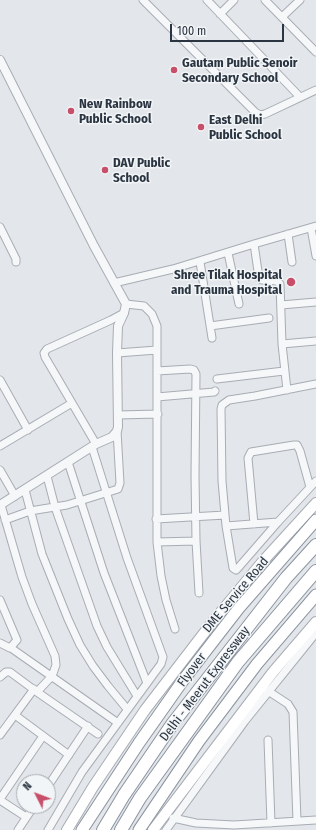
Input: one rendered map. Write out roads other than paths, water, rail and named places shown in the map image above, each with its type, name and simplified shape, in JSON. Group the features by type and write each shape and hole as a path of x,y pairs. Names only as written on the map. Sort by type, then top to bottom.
{"highway":[{"name":"Flyover","path":"82,830 139,743 184,679 239,608 316,520"},
{"name":"Delhi - Meerut Expressway","path":"103,830 124,795 173,723 286,578 316,545"},
{"name":"Delhi - Meerut Expressway","path":"121,830 140,798 238,662 316,571"},
{"path":"139,830 199,741 257,664 316,595"}],"main road":[{"name":"DME Service Road","path":"67,830 93,787 145,710 211,624 264,560 316,503"},
{"path":"153,830 316,626"}],"street":[{"path":"143,0 255,112 265,114 316,90"},
{"path":"206,0 300,97"},
{"path":"220,14 234,0"},
{"path":"265,0 316,52"},
{"path":"282,17 300,0"},
{"path":"0,60 114,283 125,308 118,326 116,354 118,414 117,431 120,487 118,489 81,501 30,511 5,520"},
{"path":"0,227 16,259 16,262"},
{"path":"114,283 200,262 254,244 314,227 316,256"},
{"path":"288,234 292,262"},
{"path":"254,244 259,278 262,280 275,280 279,282 282,344 287,390"},
{"path":"228,253 239,304"},
{"path":"200,262 212,338"},
{"path":"281,305 316,302"},
{"path":"48,830 82,772 161,664 163,657 129,565 106,493 94,446 44,353 47,349 111,320 125,308 144,306 152,314 157,326 157,542 162,582 174,629"},
{"path":"210,326 269,318"},
{"path":"282,344 316,341"},
{"path":"116,354 157,350"},
{"path":"157,371 190,369 194,370 196,374 196,541 199,593"},
{"path":"217,379 284,370"},
{"path":"0,380 28,430"},
{"path":"316,384 229,400 222,404 222,481 226,526 233,568 236,570 316,481"},
{"path":"157,397 215,391"},
{"path":"0,446 72,403"},
{"path":"118,414 158,414"},
{"path":"0,735 36,691 52,676 56,665 53,650 41,626 22,577 0,505 94,446 112,437 117,431"},
{"path":"254,524 248,458 251,452 294,444 297,445 310,487"},
{"path":"68,462 104,573 147,683"},
{"path":"0,470 15,496"},
{"path":"47,476 55,507 91,609 104,640 119,668 137,696"},
{"path":"24,490 36,534 50,574 80,645 93,666 127,709"},
{"path":"156,519 225,515"},
{"path":"226,526 278,522"},
{"path":"157,542 196,541"},
{"path":"0,600 17,638 11,648"},
{"path":"0,642 52,676 118,723"},
{"path":"0,678 6,672 10,672 98,734"},
{"path":"166,830 173,818 245,721 265,689 288,704 293,712 297,821"},
{"path":"15,715 69,755"},
{"path":"56,774 88,726"},
{"path":"26,817 0,799 43,736"},
{"path":"268,740 271,823"},
{"path":"18,830 28,814"},
{"path":"173,818 195,827 234,828 261,827 271,823 316,820"},
{"path":"286,822 286,830"}],"place":[{"name":"Gautam Public Senoir Secondary School","path":"174,70"},
{"name":"New Rainbow Public School","path":"71,111"},
{"name":"East Delhi Public School","path":"201,127"},
{"name":"DAV Public School","path":"105,170"},
{"name":"Shree Tilak Hospital and Trauma Hospital","path":"291,282"}]}
